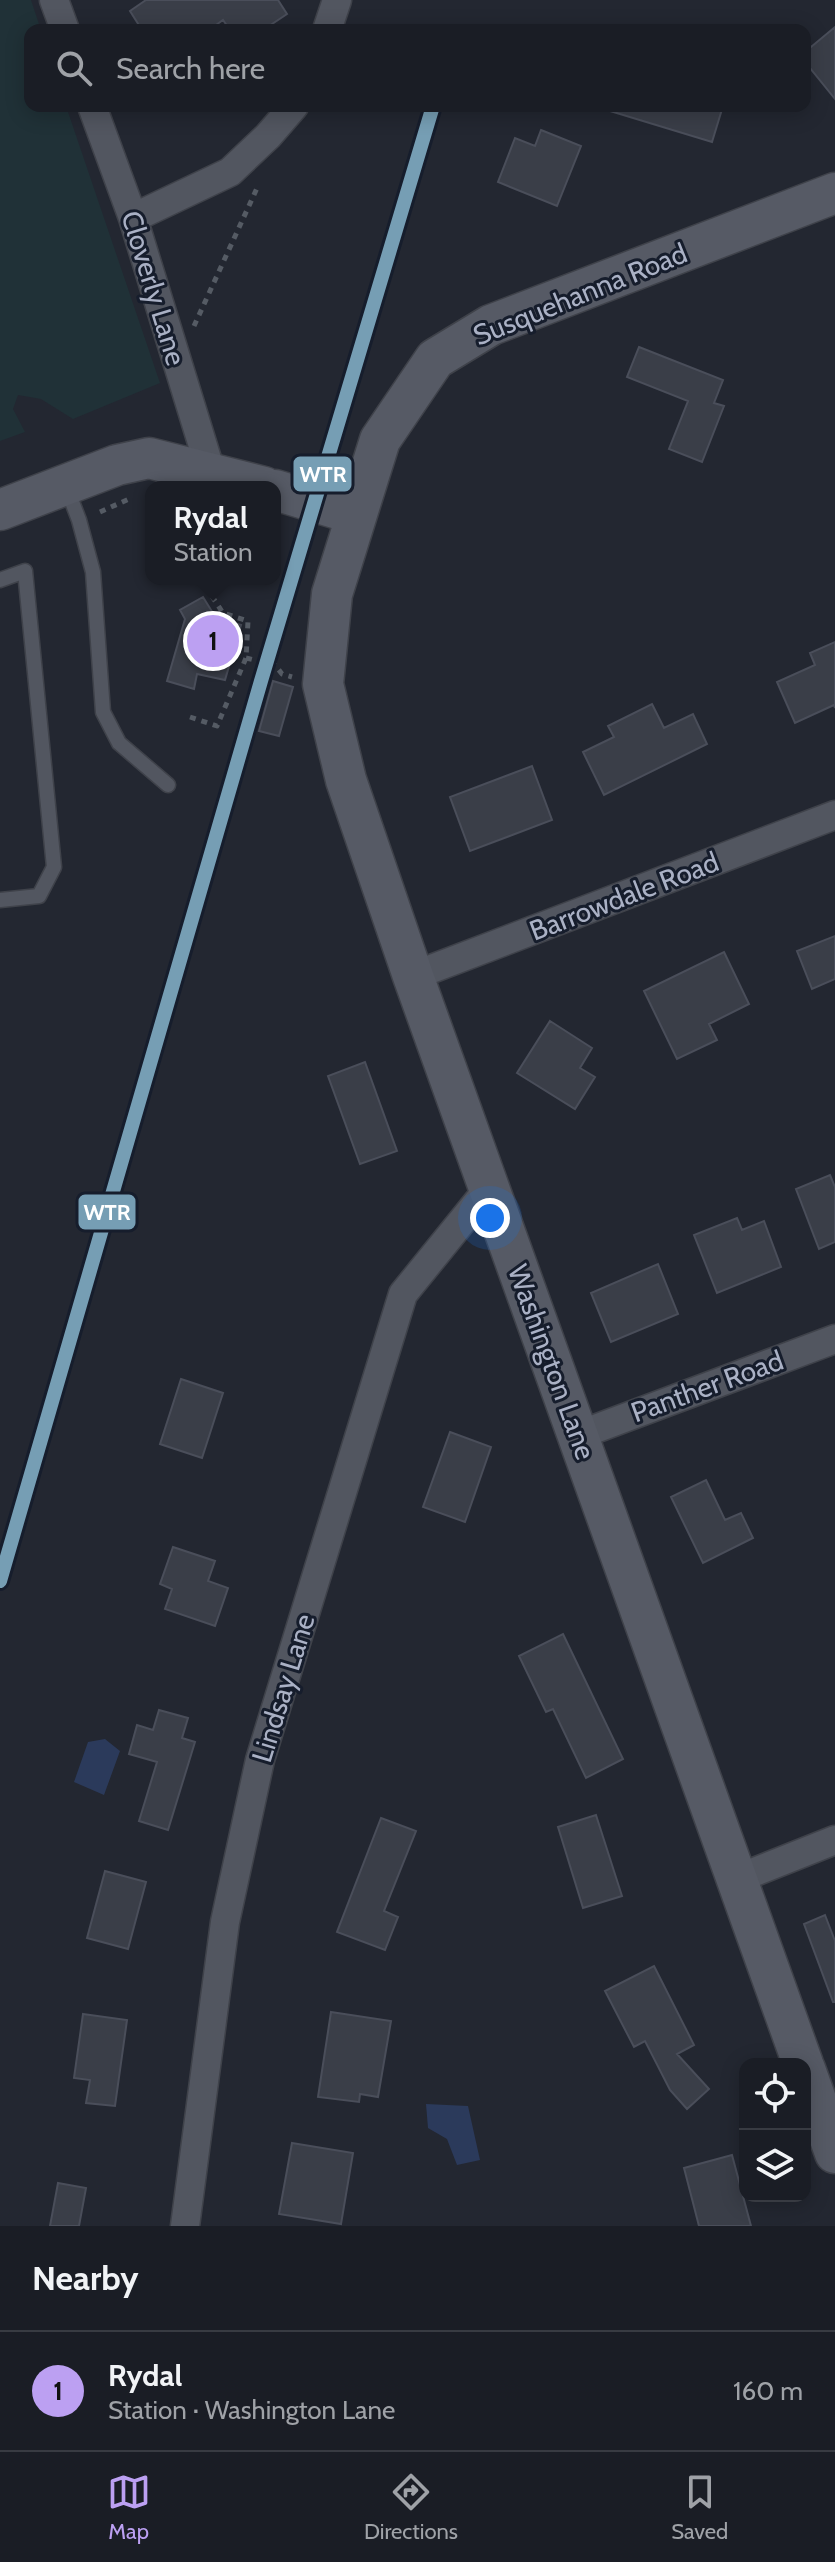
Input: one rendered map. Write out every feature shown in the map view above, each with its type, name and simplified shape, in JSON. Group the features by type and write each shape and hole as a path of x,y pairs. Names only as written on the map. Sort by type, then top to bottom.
{"main road":[{"name":"Susquehanna Road","path":"355,514 380,440 435,359 491,325 835,193"},
{"path":"0,510 117,465 149,458 243,481"},
{"path":"281,492 355,514"},
{"name":"Washington Lane","path":"355,514 332,594 323,684 346,780 413,976 801,2058"},
{"name":"Washington Lane","path":"811,2086 835,2153"}],"street":[{"path":"54,0 63,24"},
{"path":"329,24 337,0"},
{"name":"Cloverly Lane","path":"94,112 133,218 211,472"},
{"path":"133,218 230,172 289,112"},
{"name":"Barrowdale Road","path":"413,976 835,815"},
{"name":"Lindsay Lane","path":"185,2226 225,1922 260,1760 403,1294 489,1188"},
{"name":"Panther Road","path":"579,1435 835,1339"},
{"path":"737,1879 835,1840"}],"lane":[{"path":"65,486 79,520 93,572 103,712 119,743 168,785"},
{"path":"0,580 25,571 54,867 39,896 0,900"}],"path":[{"path":"189,338 259,182"},
{"path":"190,717 217,726 246,658 248,621 223,613 205,585"},
{"path":"246,658 275,665 282,674"}],"shaded area":[{"path":"0,0 31,0 39,24 24,24 24,112 68,112 160,383 73,419 41,399 18,395 13,409 25,432 0,441"}],"water":[{"path":"105,1739 120,1751 104,1795 74,1782 88,1742"},
{"path":"426,2104 468,2106 480,2160 457,2165 447,2139 428,2128"}],"building":[{"path":"146,0 278,0 287,14 272,24 226,24 223,20 217,24 138,24 130,11"},
{"path":"835,27 835,99 811,69 811,47"},
{"path":"613,112 721,112 712,142"},
{"path":"541,130 581,146 557,206 498,182 515,138 535,146"},
{"path":"639,347 723,380 714,403 724,406 702,462 669,449 688,401 627,377"},
{"path":"203,597 216,618 241,625 225,680 197,674 194,689 167,681 185,619 180,610"},
{"path":"835,642 835,708 834,705 795,723 777,682 815,665 810,653"},
{"path":"273,681 293,687 279,736 259,731"},
{"path":"652,704 664,728 693,714 707,744 604,795 583,752 614,737 608,726"},
{"path":"532,766 552,820 470,851 450,797"},
{"path":"835,936 835,979 812,989 797,951"},
{"path":"724,952 749,1004 709,1024 717,1040 677,1059 644,991"},
{"path":"550,1021 592,1048 580,1068 595,1077 575,1109 517,1073"},
{"path":"365,1062 397,1151 360,1164 328,1076"},
{"path":"830,1175 835,1187 835,1242 819,1249 796,1189"},
{"path":"737,1218 742,1230 764,1221 781,1267 717,1293 694,1235"},
{"path":"658,1264 678,1314 611,1342 591,1293"},
{"path":"181,1379 223,1393 202,1458 160,1444"},
{"path":"450,1432 491,1447 465,1522 423,1507"},
{"path":"706,1480 725,1520 741,1513 753,1538 703,1563 671,1497"},
{"path":"173,1547 215,1561 208,1581 228,1588 215,1626 165,1609 172,1589 160,1584"},
{"path":"563,1634 623,1759 586,1778 553,1709 546,1712 519,1656"},
{"path":"159,1710 188,1718 182,1738 195,1742 168,1830 139,1821 157,1762 129,1754 137,1725 153,1730"},
{"path":"596,1815 622,1896 583,1908 558,1827"},
{"path":"381,1818 416,1831 384,1911 398,1917 385,1950 337,1932"},
{"path":"105,1871 146,1882 128,1949 87,1938"},
{"path":"825,1915 835,1941 835,2002 804,1924"},
{"path":"654,1966 694,2045 677,2054 709,2089 687,2109 670,2090 645,2041 634,2047 605,1991"},
{"path":"331,2012 391,2021 378,2097 360,2094 359,2102 318,2097"},
{"path":"83,2014 127,2020 115,2106 86,2103 90,2080 74,2078"},
{"path":"292,2143 353,2153 341,2224 279,2214"},
{"path":"732,2155 739,2181 739,2202 745,2202 751,2226 699,2226 684,2168"},
{"path":"58,2183 86,2188 79,2226 50,2226"}],"transit line":[{"name":"WTR","path":"0,1581 261,681 431,112"}],"place":[{"name":"Rydal","path":"213,641"}]}
